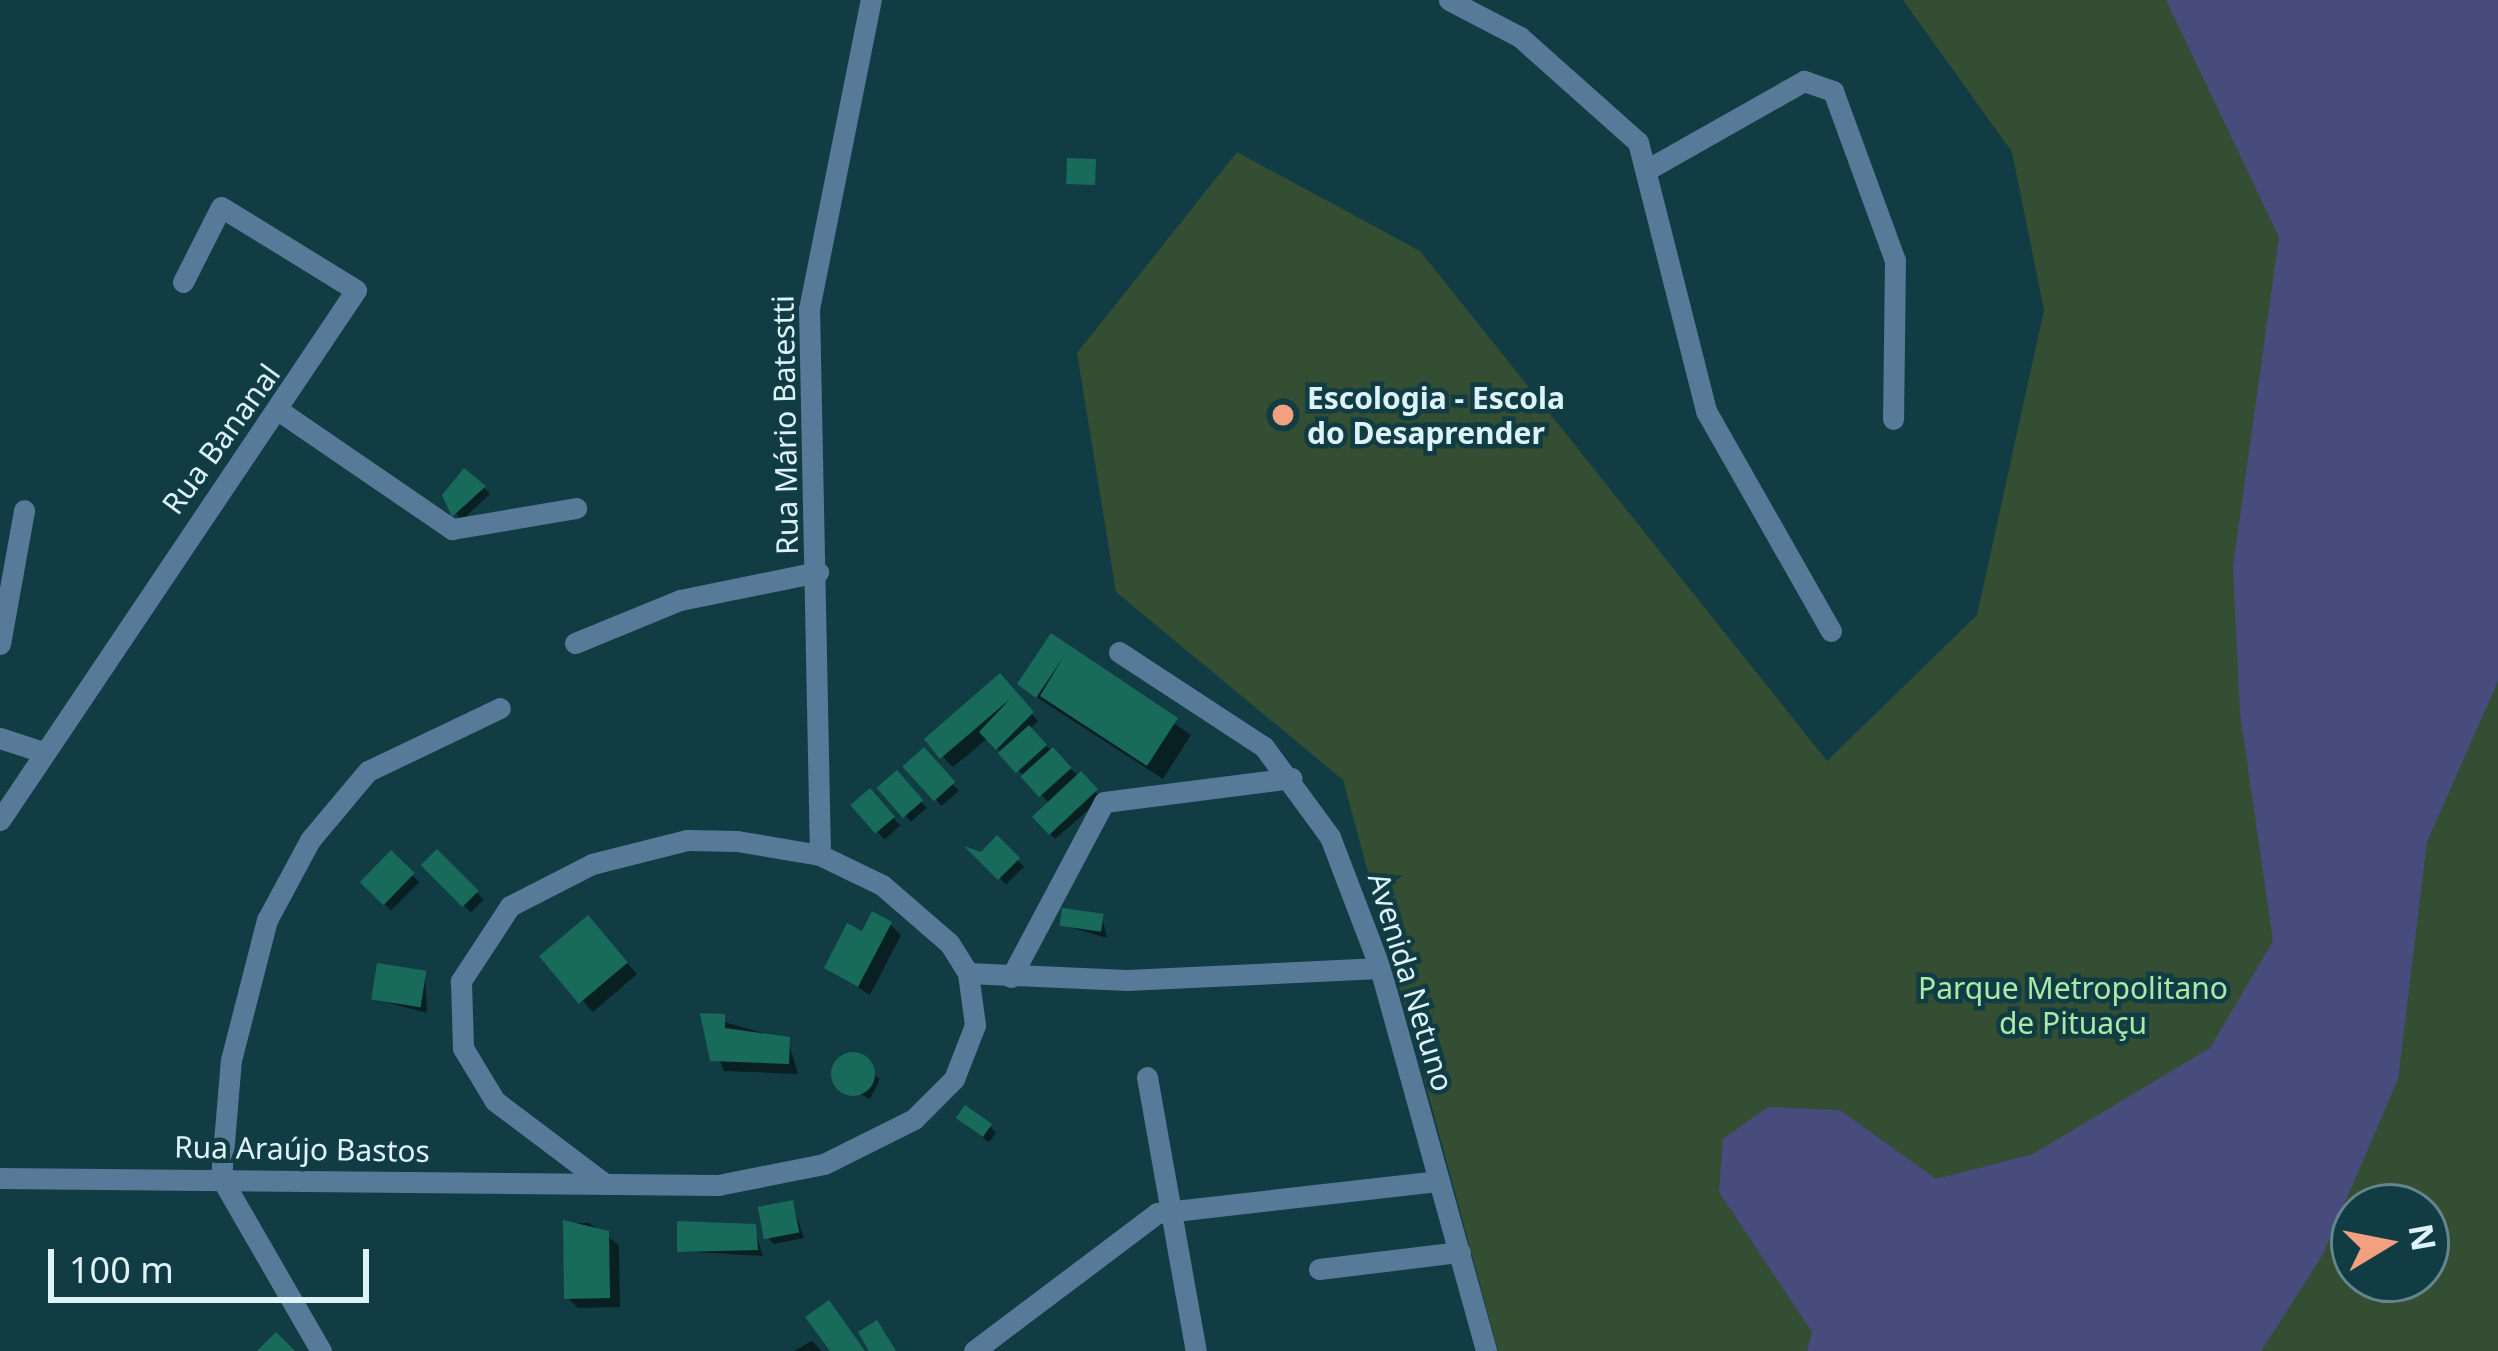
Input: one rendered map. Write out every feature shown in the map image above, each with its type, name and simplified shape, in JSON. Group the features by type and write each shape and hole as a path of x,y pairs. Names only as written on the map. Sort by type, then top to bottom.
{"street":[{"path":"1449,0 1610,108 1650,168 1706,411 1831,632"},
{"name":"Rua Mário Batestti","path":"820,855 811,285 878,1"},
{"path":"1650,168 1804,81 1832,92 1895,260 1893,419"},
{"name":"Rua Bananal","path":"2,808 40,751 95,688 356,290 221,207 183,282"},
{"path":"278,410 452,529 576,508"},
{"path":"0,644 24,510"},
{"path":"575,643 680,600 818,572"},
{"name":"Avenida Netuno","path":"1120,652 1291,778 1342,861 1380,968 1486,1351"},
{"path":"321,1351 221,1178 231,1060 277,894 368,772 500,708"},
{"path":"0,738 40,751"},
{"path":"1011,977 1104,802 1291,778"},
{"path":"604,1184 518,1123 475,1076 457,1015 480,937 538,889 634,853 721,841 820,855 904,899 968,973 1011,977 1380,968"},
{"name":"Rua Araújo Bastos","path":"0,1178 718,1185 878,1141 954,1079 975,1025 968,973"},
{"path":"1148,1077 1196,1351"},
{"path":"974,1351 1133,1225 1169,1211 1438,1181"},
{"path":"1319,1269 1460,1252"}],"green space":[{"name":"Parque Metropolitano de Pituaçu","path":"1903,0 2498,0 2498,1351 1498,1351 1343,780 1116,592 1077,353 1237,152 1420,251 1827,761 1977,615 2044,310 2012,152"}],"water":[{"path":"2166,0 2498,0 2498,681 2427,842 2398,1079 2353,1183 2330,1183 2330,1237 2261,1351 1807,1351 1812,1332 1719,1192 1723,1139 1768,1107 1840,1110 1936,1179 2033,1154 2210,1048 2273,941 2240,713 2233,566 2279,237"}],"building":[{"path":"1067,158 1096,159 1095,185 1066,184"},
{"path":"464,468 486,486 452,517 442,495"},
{"path":"1051,633 1178,718 1147,766 1040,696 1064,656 1036,698 1017,684"},
{"path":"1000,673 1034,712 996,750 979,732 1010,699 940,759 924,739"},
{"path":"1029,725 1047,745 1016,773 998,753"},
{"path":"924,747 955,782 934,801 902,766"},
{"path":"1053,747 1072,768 1039,797 1020,776"},
{"path":"897,770 923,800 903,818 877,788"},
{"path":"1081,771 1098,789 1049,835 1032,817"},
{"path":"870,788 895,817 875,834 850,805"},
{"path":"997,835 1020,858 998,880 964,846 981,852"},
{"path":"437,849 479,891 462,907 421,865"},
{"path":"391,850 415,873 383,905 360,882"},
{"path":"1062,908 1104,914 1101,932 1059,926"},
{"path":"872,911 892,922 858,987 824,968 847,923 862,931"},
{"path":"588,915 628,962 579,1004 539,956"},
{"path":"377,963 426,971 421,1007 371,1000"},
{"path":"700,1013 725,1014 725,1028 790,1037 789,1064 710,1061"},
{"path":"853,1052 869,1058 875,1074 869,1090 853,1096 837,1090 831,1074 837,1058"},
{"path":"965,1105 992,1124 983,1137 956,1118"},
{"path":"793,1200 799,1232 764,1239 758,1207"},
{"path":"563,1220 609,1231 610,1298 564,1299"},
{"path":"677,1221 756,1224 758,1250 677,1252"},
{"path":"829,1300 865,1351 830,1351 805,1317"},
{"path":"877,1320 896,1351 869,1351 858,1332"},
{"path":"276,1332 295,1351 257,1351"}],"place":[{"name":"Escologia - Escola do Desaprender","path":"1283,415"}]}
